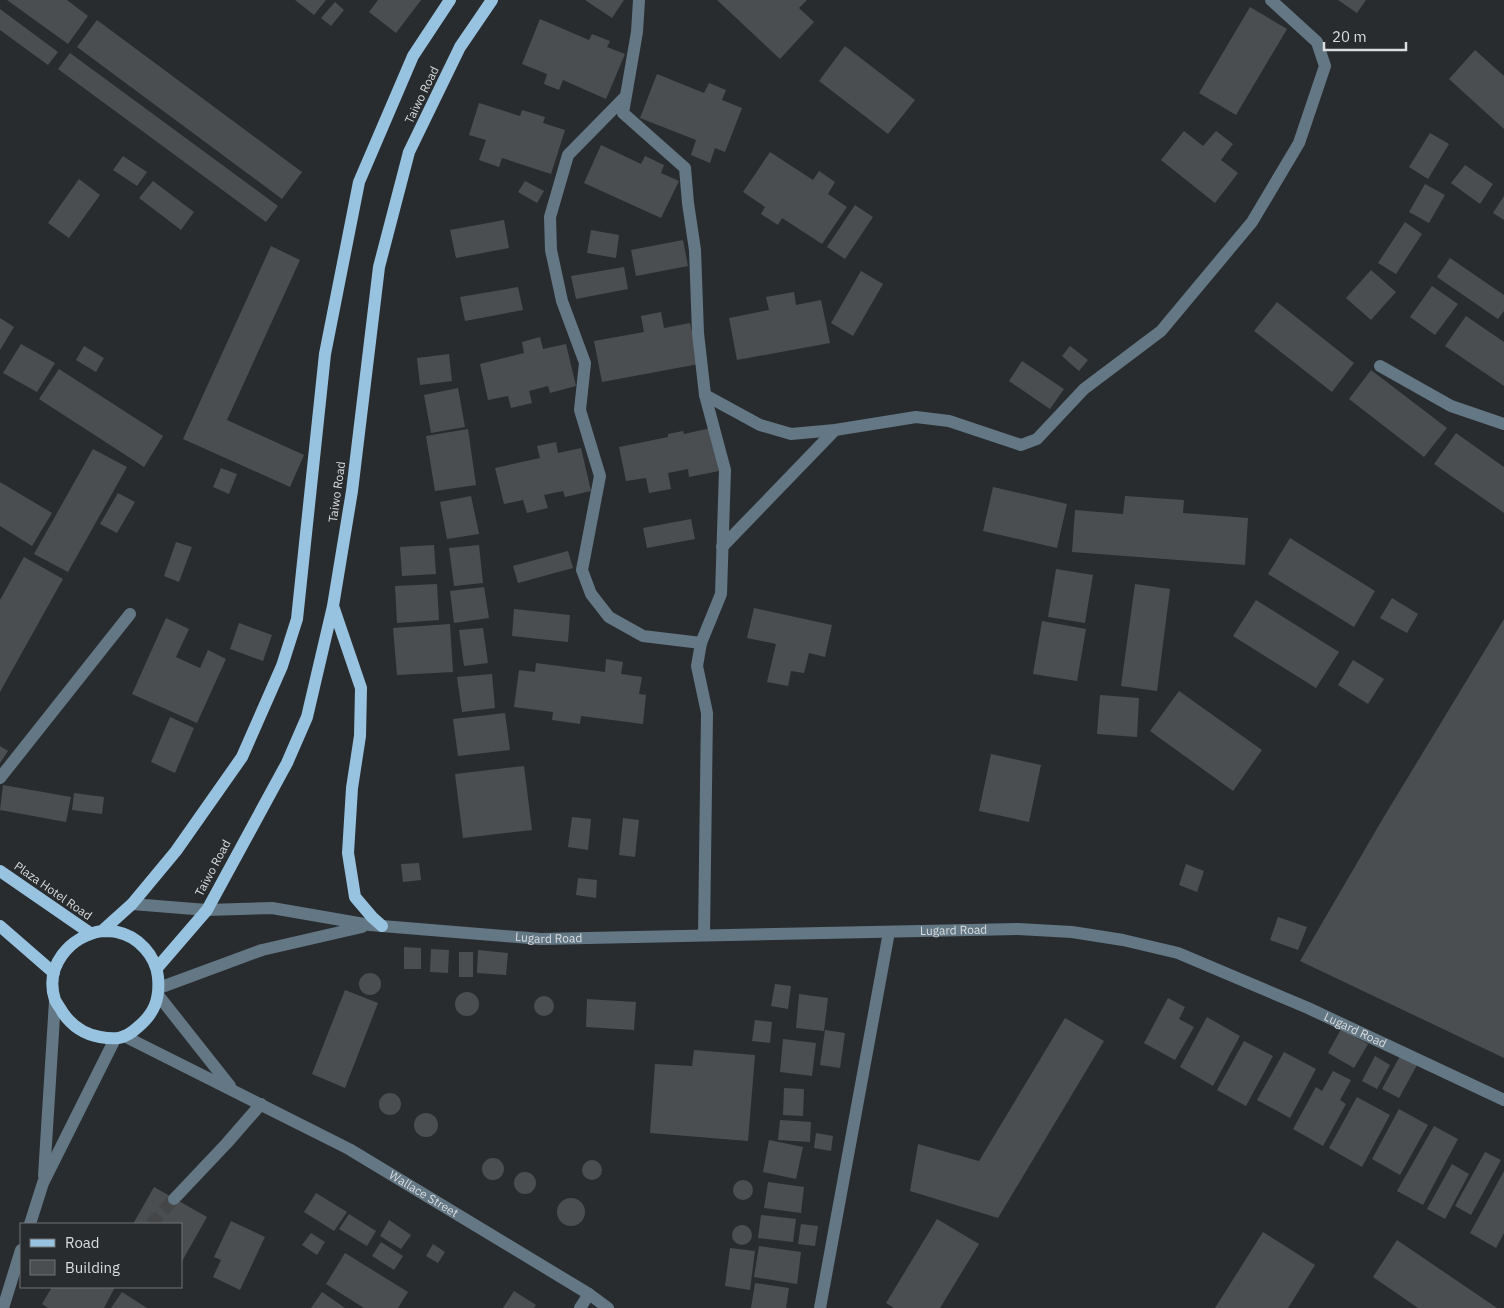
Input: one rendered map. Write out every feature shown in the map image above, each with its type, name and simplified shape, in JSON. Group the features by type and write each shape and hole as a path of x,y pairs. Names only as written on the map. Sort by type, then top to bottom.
{"main road":[{"name":"Taiwo Road","path":"96,932 132,904 176,851 242,757 282,666 297,619 325,354 358,182 413,56 450,0"},
{"name":"Taiwo Road","path":"157,968 207,910 286,763 307,717 333,606 352,491 379,266 410,152 460,47 492,0"},
{"path":"333,606 362,688 360,736 352,788 348,853 355,897 372,917 376,926"},
{"name":"Plaza Hotel Road","path":"0,871 96,932"},
{"path":"0,926 54,973"},
{"path":"96,932 117,932 142,945 151,956 157,968 159,992 154,1008 146,1020 136,1029 119,1038 95,1036 83,1032 70,1024 55,1000 53,986 58,960 66,948 76,940 96,932"}],"street":[{"path":"639,0 637,32 623,113 685,168 695,250 698,334 705,395 725,470 721,594 701,643 697,666 707,713 704,935"},
{"path":"705,395 760,425 791,434 835,430 916,416 950,421 1021,445 1037,439 1084,389 1161,331 1252,222 1299,143 1325,66 1317,42 1271,0"},
{"path":"625,97 568,155 550,217 551,250 562,302 586,363 580,410 600,476 582,570 592,594 609,617 643,636 701,643"},
{"path":"1380,366 1451,406 1504,424"},
{"path":"722,547 835,430"},
{"path":"0,778 130,614"},
{"path":"132,904 207,910 272,908 376,926"},
{"path":"233,1090 159,992 262,950 376,926"},
{"name":"Lugard Road","path":"376,926 541,938 1018,929 1072,932 1123,940 1178,954 1308,1008 1504,1100"},
{"path":"820,1308 889,932"},
{"path":"43,1183 55,1000"},
{"path":"30,1223 43,1183 119,1038"},
{"name":"Wallace Street","path":"119,1038 233,1090 349,1149 589,1294 608,1308"},
{"path":"174,1198 227,1143 261,1104"},
{"path":"3,1308 20,1253"},
{"path":"580,1308 589,1294"}],"building":[{"path":"7,0 67,0 88,16 68,44"},
{"path":"295,0 326,0 314,15"},
{"path":"378,0 421,0 396,33 369,12"},
{"path":"585,0 624,0 612,18"},
{"path":"717,0 807,0 799,8 814,22 780,59"},
{"path":"1338,0 1366,0 1357,13"},
{"path":"335,2 344,10 331,26 321,18"},
{"path":"1250,7 1287,29 1236,115 1199,93"},
{"path":"0,9 58,52 48,65 0,30"},
{"path":"540,19 589,40 592,34 610,41 607,47 625,54 606,99 563,80 559,90 544,84 547,74 522,64"},
{"path":"97,20 302,172 282,199 77,47"},
{"path":"845,46 915,100 888,134 819,81"},
{"path":"1475,50 1504,76 1504,129 1449,79"},
{"path":"70,53 278,206 266,222 58,69"},
{"path":"657,74 704,93 709,83 726,90 722,100 742,108 725,152 715,148 710,163 691,155 696,140 640,118"},
{"path":"479,103 520,116 522,110 545,117 543,123 565,130 551,174 502,158 499,167 479,160 486,140 469,135"},
{"path":"1184,131 1203,146 1216,131 1233,144 1221,160 1238,173 1215,203 1161,160"},
{"path":"1430,133 1449,144 1428,179 1409,167"},
{"path":"601,145 641,164 645,156 664,165 661,173 679,181 661,218 584,183"},
{"path":"770,152 813,180 819,171 835,182 828,194 847,207 822,244 782,218 778,225 761,214 765,207 743,192"},
{"path":"123,156 147,172 137,186 113,170"},
{"path":"1465,165 1493,184 1480,204 1451,183"},
{"path":"79,179 100,195 69,238 48,223"},
{"path":"153,181 194,212 181,230 139,198"},
{"path":"525,181 544,191 537,203 518,192"},
{"path":"1425,184 1445,195 1429,223 1409,212"},
{"path":"1504,196 1504,220 1493,213"},
{"path":"855,205 873,217 845,259 827,247"},
{"path":"504,220 509,248 456,258 450,230"},
{"path":"1405,222 1422,234 1396,274 1378,263"},
{"path":"591,230 619,235 616,258 587,253"},
{"path":"683,240 688,266 636,276 631,250"},
{"path":"271,246 300,260 227,420 304,455 290,487 183,439"},
{"path":"1450,258 1504,295 1504,311 1498,319 1437,277"},
{"path":"624,267 628,289 576,299 571,276"},
{"path":"1371,270 1396,292 1371,320 1346,298"},
{"path":"861,271 883,284 853,336 831,323"},
{"path":"1432,286 1458,304 1435,335 1410,317"},
{"path":"518,287 523,310 465,321 460,297"},
{"path":"794,292 796,305 821,300 830,343 737,360 729,318 769,310 766,297"},
{"path":"1277,302 1354,363 1332,392 1254,331"},
{"path":"661,312 664,328 690,323 699,364 602,382 594,341 644,332 641,316"},
{"path":"1466,316 1504,342 1504,386 1445,346"},
{"path":"0,318 14,327 0,350"},
{"path":"540,337 543,349 566,344 576,386 550,393 548,386 529,391 532,403 511,408 508,396 488,400 480,364 524,353 522,342"},
{"path":"21,344 55,363 37,392 3,373"},
{"path":"84,346 104,358 96,372 76,360"},
{"path":"1070,346 1088,360 1079,371 1062,356"},
{"path":"449,354 452,381 420,385 417,358"},
{"path":"1022,361 1064,389 1050,409 1009,381"},
{"path":"59,369 163,436 144,467 39,399"},
{"path":"1371,370 1447,428 1424,457 1349,399"},
{"path":"458,388 465,427 431,433 424,395"},
{"path":"711,428 719,471 689,477 688,469 668,473 671,489 649,493 646,478 626,481 619,447 668,437 668,434 683,431 684,434"},
{"path":"468,429 476,485 435,491 426,436"},
{"path":"1456,433 1504,467 1504,513 1434,464"},
{"path":"556,442 558,453 581,448 591,491 565,497 563,491 544,495 548,508 527,513 523,500 504,504 495,468 540,458 537,446"},
{"path":"93,449 127,467 68,572 34,554"},
{"path":"221,468 237,474 229,494 213,487"},
{"path":"0,482 52,513 32,546 0,526"},
{"path":"993,487 1067,504 1057,548 983,531"},
{"path":"118,493 135,502 117,533 100,524"},
{"path":"471,496 479,534 447,539 440,502"},
{"path":"1125,496 1184,500 1183,513 1248,518 1245,565 1072,552 1075,510 1123,514"},
{"path":"691,519 695,539 647,548 643,528"},
{"path":"1290,538 1375,591 1354,627 1268,574"},
{"path":"176,542 192,547 179,582 164,576"},
{"path":"434,545 436,574 402,576 400,547"},
{"path":"479,545 483,583 454,586 449,548"},
{"path":"568,551 573,568 518,583 513,566"},
{"path":"24,557 63,579 0,692 0,600"},
{"path":"1056,569 1093,575 1085,623 1048,617"},
{"path":"437,584 439,620 397,623 395,586"},
{"path":"1135,584 1170,589 1157,691 1121,686"},
{"path":"484,587 489,618 454,623 450,591"},
{"path":"1392,598 1418,614 1407,633 1380,618"},
{"path":"1256,600 1339,652 1316,688 1233,636"},
{"path":"754,608 832,625 825,657 809,653 804,673 791,671 788,686 767,682 776,644 747,638"},
{"path":"514,609 570,615 568,642 512,636"},
{"path":"166,618 189,629 176,657 200,668 208,650 226,659 197,723 132,694"},
{"path":"1504,619 1504,1058 1300,961 1382,820"},
{"path":"1042,621 1086,629 1077,681 1033,674"},
{"path":"239,623 272,635 263,661 230,649"},
{"path":"450,624 453,672 397,675 393,628"},
{"path":"483,628 488,663 464,666 459,630"},
{"path":"606,659 623,662 621,674 642,677 639,694 646,695 643,724 581,716 580,724 552,720 553,712 514,707 519,670 535,672 536,663 605,672"},
{"path":"1353,660 1384,679 1368,704 1338,685"},
{"path":"492,674 495,708 462,712 457,677"},
{"path":"1179,691 1262,750 1233,791 1150,731"},
{"path":"1100,695 1139,698 1137,737 1097,734"},
{"path":"505,713 510,750 458,756 453,719"},
{"path":"170,717 194,728 175,773 151,762"},
{"path":"0,746 8,751 0,763"},
{"path":"991,754 1041,765 1029,822 979,811"},
{"path":"524,766 532,830 463,838 455,774"},
{"path":"3,785 71,797 66,822 0,810"},
{"path":"74,793 104,797 102,814 72,810"},
{"path":"572,817 591,819 588,850 568,847"},
{"path":"623,818 639,820 635,857 619,855"},
{"path":"419,863 421,880 403,882 401,864"},
{"path":"1186,864 1204,871 1197,892 1179,885"},
{"path":"578,878 597,880 596,898 576,895"},
{"path":"1278,917 1307,927 1298,950 1270,940"},
{"path":"404,947 421,948 421,969 404,969"},
{"path":"431,949 449,950 448,973 430,972"},
{"path":"478,950 508,953 506,975 477,973"},
{"path":"459,952 473,952 473,977 459,977"},
{"path":"370,973 378,976 381,984 378,992 370,995 362,992 359,984 362,976"},
{"path":"775,984 791,986 788,1009 771,1006"},
{"path":"345,990 378,1003 345,1088 312,1074"},
{"path":"467,992 476,995 479,1004 476,1013 467,1016 458,1013 455,1004 458,995"},
{"path":"799,994 828,998 824,1031 796,1028"},
{"path":"544,996 551,999 554,1006 551,1013 544,1016 537,1013 534,1006 537,999"},
{"path":"1168,998 1185,1007 1179,1019 1194,1027 1175,1060 1144,1043"},
{"path":"587,999 636,1002 634,1030 586,1027"},
{"path":"1207,1017 1240,1036 1213,1086 1180,1067"},
{"path":"1065,1018 1104,1041 998,1218 910,1191 918,1144 979,1161"},
{"path":"755,1020 772,1022 770,1043 752,1041"},
{"path":"1341,1029 1368,1044 1354,1068 1328,1053"},
{"path":"825,1030 845,1033 840,1068 820,1065"},
{"path":"783,1039 816,1043 812,1076 780,1072"},
{"path":"1244,1041 1273,1056 1246,1106 1217,1090"},
{"path":"694,1050 755,1055 748,1141 650,1133 655,1064 692,1066"},
{"path":"1284,1052 1316,1069 1290,1118 1257,1100"},
{"path":"1375,1056 1390,1065 1377,1089 1362,1081"},
{"path":"1400,1056 1417,1065 1399,1098 1382,1089"},
{"path":"1333,1071 1351,1080 1340,1100 1346,1104 1323,1146 1293,1129 1316,1087 1322,1091"},
{"path":"784,1088 804,1089 803,1116 783,1115"},
{"path":"390,1093 398,1096 401,1104 398,1112 390,1115 382,1112 379,1104 382,1096"},
{"path":"1357,1097 1390,1115 1362,1167 1329,1148"},
{"path":"1399,1109 1428,1125 1400,1175 1372,1159"},
{"path":"426,1113 435,1116 438,1125 435,1134 426,1137 417,1134 414,1125 417,1116"},
{"path":"780,1120 811,1122 810,1142 778,1140"},
{"path":"1434,1126 1458,1139 1423,1205 1397,1191"},
{"path":"816,1133 833,1136 831,1151 814,1148"},
{"path":"769,1140 803,1147 796,1179 763,1172"},
{"path":"1485,1152 1501,1160 1471,1215 1455,1206"},
{"path":"493,1158 501,1161 504,1169 501,1177 493,1180 485,1177 482,1169 485,1161"},
{"path":"592,1160 599,1163 602,1170 599,1177 592,1180 585,1177 582,1170 585,1163"},
{"path":"1452,1164 1469,1174 1445,1219 1427,1209"},
{"path":"1504,1171 1504,1233 1496,1248 1470,1233"},
{"path":"525,1172 533,1175 536,1183 533,1191 525,1194 517,1191 514,1183 517,1175"},
{"path":"739,1180 747,1180 753,1186 753,1194 747,1200 739,1200 733,1194 733,1186"},
{"path":"768,1182 804,1187 801,1213 764,1208"},
{"path":"154,1187 207,1217 182,1261 182,1223 134,1223"},
{"path":"316,1193 347,1212 334,1231 304,1212"},
{"path":"571,1198 581,1202 585,1212 581,1222 571,1226 561,1222 557,1212 561,1202"},
{"path":"349,1214 376,1231 367,1246 339,1229"},
{"path":"761,1215 796,1219 793,1242 758,1238"},
{"path":"937,1219 979,1244 940,1308 894,1308 886,1303"},
{"path":"389,1220 411,1235 401,1249 380,1236"},
{"path":"231,1221 265,1237 240,1290 213,1277 221,1260 214,1257"},
{"path":"801,1224 818,1226 815,1246 798,1244"},
{"path":"742,1225 749,1228 752,1235 749,1242 742,1245 735,1242 732,1235 735,1228"},
{"path":"1263,1232 1315,1265 1288,1308 1215,1308"},
{"path":"311,1233 325,1242 317,1255 302,1245"},
{"path":"1397,1240 1497,1308 1418,1308 1373,1277"},
{"path":"381,1242 403,1256 394,1270 372,1256"},
{"path":"433,1244 445,1252 438,1263 426,1256"},
{"path":"759,1246 801,1252 797,1284 754,1277"},
{"path":"730,1248 755,1251 750,1290 725,1286"},
{"path":"345,1253 408,1292 398,1308 364,1308 326,1284"},
{"path":"755,1283 789,1288 786,1308 751,1308"},
{"path":"51,1288 114,1288 104,1308 48,1308 42,1304"},
{"path":"514,1291 536,1305 534,1308 503,1308"},
{"path":"122,1292 147,1308 111,1308"},
{"path":"322,1292 345,1308 311,1308"}],"tunnel":[{"path":"152,1223 174,1199"}]}
